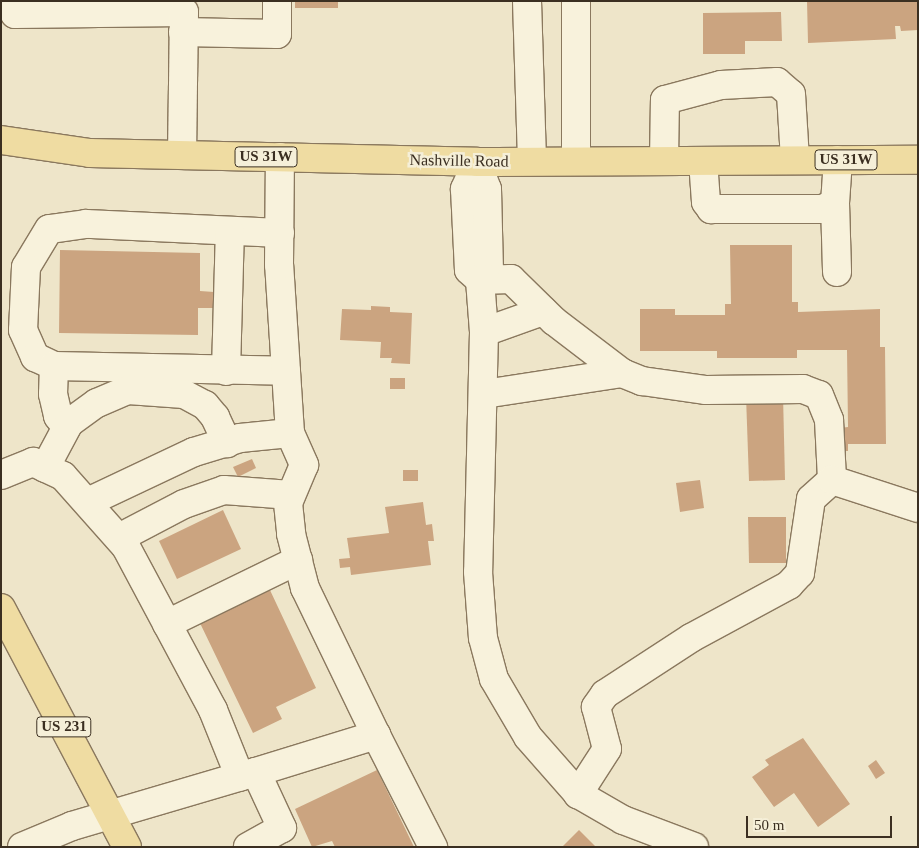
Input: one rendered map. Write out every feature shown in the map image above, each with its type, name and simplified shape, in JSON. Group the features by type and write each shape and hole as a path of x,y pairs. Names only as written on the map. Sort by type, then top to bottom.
{"main road":[{"name":"Nashville Road","path":"1,140 90,153 478,162 918,160"},
{"name":"US 231","path":"1,608 127,847"}],"street":[{"path":"15,1 15,14 183,15 277,34 277,1"},
{"path":"527,1 532,161"},
{"path":"576,1 576,161"},
{"path":"182,155 183,15"},
{"path":"664,161 665,100 721,85 777,82 791,94 795,160"},
{"path":"280,157 280,233 290,433 304,465 288,504 291,534 305,588 433,847"},
{"path":"837,272 835,202 838,160"},
{"path":"703,161 706,202 711,209 823,209 835,202"},
{"path":"478,162 487,189 477,237 489,270 480,280 484,332 484,394 478,572 483,638 494,679 508,708 550,765 578,794 623,820 694,847"},
{"path":"280,233 86,224 49,229 26,267 23,330 35,357 54,366 286,371"},
{"path":"226,371 230,232"},
{"path":"480,280 511,279 543,311 622,373 642,381 706,390 803,389 819,395 829,420 832,480"},
{"path":"484,332 543,311"},
{"path":"54,366 53,394 58,416 66,427"},
{"path":"484,394 622,373"},
{"path":"45,468 66,427 97,403 128,390 184,394 205,405 215,417 227,442"},
{"path":"88,502 194,452 227,442 290,433"},
{"path":"1,475 33,462 63,476 119,538 248,774 287,837 248,847"},
{"path":"832,480 918,508"},
{"path":"578,794 607,749 596,707 604,694 690,638 789,585 800,572 811,499 832,480"},
{"path":"119,538 184,504 224,490 292,495"},
{"path":"167,624 298,560"},
{"path":"22,847 72,826 111,816 376,735"}],"building":[{"path":"295,1 338,1 338,8 295,8"},
{"path":"807,1 918,1 918,30 901,31 900,26 895,26 896,39 808,43"},
{"path":"781,12 782,41 745,41 745,54 703,54 703,13"},
{"path":"730,245 792,245 792,302 798,302 798,312 880,309 880,347 885,347 886,444 848,444 848,451 840,451 840,428 848,427 847,350 797,350 797,358 717,358 717,351 640,351 640,309 675,309 675,315 725,315 725,304 731,304"},
{"path":"60,250 200,253 200,291 214,292 214,308 198,308 198,335 59,333"},
{"path":"371,306 390,307 390,312 412,313 410,364 391,363 392,358 380,358 381,342 340,340 342,309 371,310"},
{"path":"390,378 405,378 405,389 390,389"},
{"path":"783,395 785,480 749,481 746,396"},
{"path":"252,459 256,468 238,477 233,467"},
{"path":"403,470 418,470 418,481 403,481"},
{"path":"700,480 704,508 680,512 676,483"},
{"path":"423,502 426,525 432,524 434,541 428,541 431,565 351,575 350,567 340,568 339,559 350,558 347,538 389,533 385,507"},
{"path":"223,510 241,549 177,579 159,541"},
{"path":"748,517 786,517 786,563 749,563"},
{"path":"269,588 316,688 276,707 282,719 253,733 199,621"},
{"path":"803,738 850,804 818,827 794,793 774,807 752,777 769,765 765,760"},
{"path":"876,760 885,773 876,779 868,766"},
{"path":"377,770 414,847 335,847 332,841 312,847 295,809"},
{"path":"579,830 596,847 562,847"}]}
